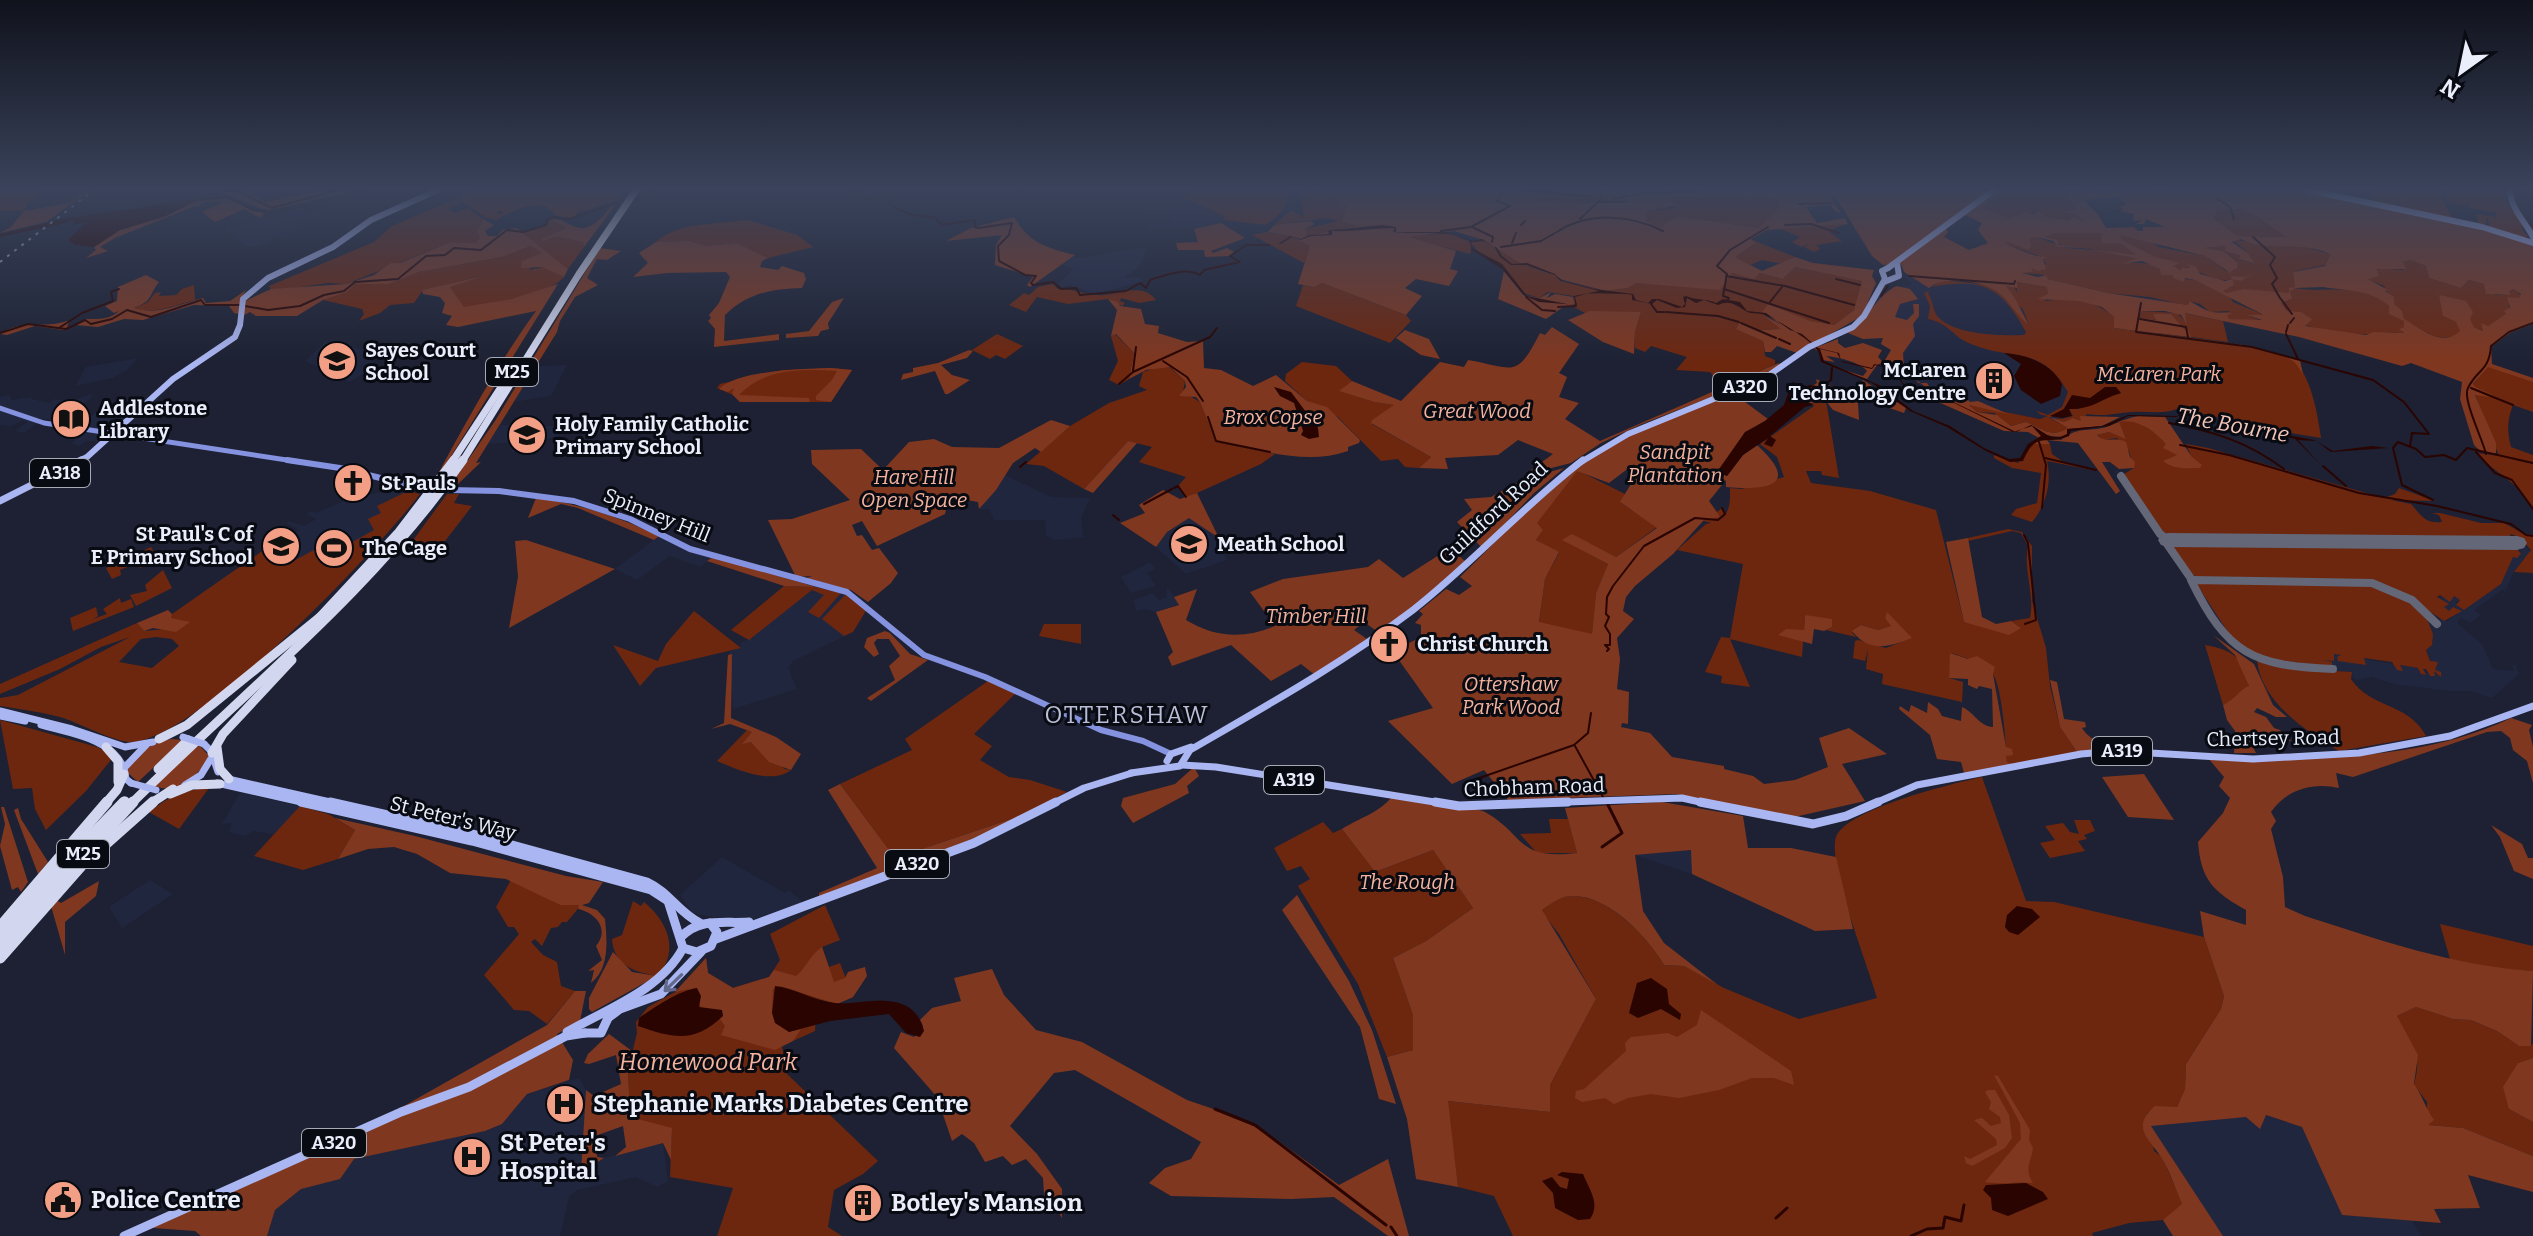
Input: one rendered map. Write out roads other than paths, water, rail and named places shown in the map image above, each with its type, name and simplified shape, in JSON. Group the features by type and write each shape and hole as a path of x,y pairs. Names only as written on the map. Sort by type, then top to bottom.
{"highway":[{"name":"M25","path":"0,948 125,810 411,530 493,416 595,248"},
{"name":"M25","path":"212,754 215,743 326,616"},
{"name":"M25","path":"156,741 187,725 326,616"},
{"name":"M25","path":"0,937 101,824 326,616"},
{"name":"M25","path":"131,822 175,791 199,784 224,782 216,750 229,727"},
{"name":"M25","path":"106,747 116,757 119,769 117,785 109,798"},
{"name":"M25","path":"0,927 126,775"},
{"name":"M25","path":"0,958 79,872 131,822 173,789"}],"main road":[{"name":"A318","path":"0,501 78,462 173,379 235,337 241,323 240,307 250,291 275,274 332,248"},
{"path":"1896,267 1900,275 1888,279 1882,271 1896,267 1921,248"},
{"name":"Guildford Road","path":"716,939 965,846 1077,791 1176,759 1217,736 1334,666 1414,609 1575,463 1628,434 1765,378 1809,347 1842,333 1862,319 1888,279"},
{"name":"Spinney Hill","path":"1,408 42,422 354,471 429,490 458,489 574,501 630,519 690,549 852,594 924,655 985,677 1101,730 1134,739 1176,759"},
{"name":"Chertsey Road","path":"1825,822 1917,785 2081,754 2116,751 2253,759 2359,753 2450,736 2533,706"},
{"path":"2,714 72,729 121,746 183,737 204,744 212,754 224,782"},
{"path":"2,714 106,747 119,755 126,775 156,790 186,784 207,768 212,754"},
{"path":"126,775 135,753 156,741"},
{"name":"Chobham Road","path":"1176,759 1196,765 1459,806 1682,798 1801,823 1825,822"},
{"name":"St Peter's Way","path":"224,782 457,837 651,890 668,901 681,937"},
{"name":"St Peter's Way","path":"186,784 224,782 476,835 647,882 668,892 687,918 705,923"},
{"name":"Guildford Road","path":"705,923 763,920"},
{"path":"701,952 683,948 681,937 688,928 705,923 716,929 716,939"},
{"name":"A320","path":"603,1016 619,1008 648,1001 671,987 716,939"},
{"name":"A320","path":"124,1236 401,1112 469,1087 584,1028 667,973 683,948"},
{"name":"A320","path":"584,1028 591,1036 600,1033 607,1027 603,1016"}],"waterway":[{"name":"The Bourne","path":"245,306 268,310 300,306 324,295 344,291 355,282 398,279 426,256 445,255 454,248 484,248"},
{"name":"The Bourne","path":"998,248 999,261 1025,275 1036,276 1031,283 1033,285 1053,282 1061,289 1076,288 1080,295 1126,291 1140,283 1146,288 1150,280 1175,273 1200,275 1204,270 1240,262 1230,256 1242,248"},
{"path":"1727,276 1717,266 1734,248"},
{"path":"2265,248 2275,257 2270,265 2277,278 2272,284 2280,298"},
{"path":"1724,289 1727,276"},
{"path":"1727,276 1785,286 1854,305"},
{"path":"1909,276 2014,284 2015,281"},
{"path":"1836,279 1860,285"},
{"path":"1881,296 1888,286"},
{"path":"1770,302 1782,287"},
{"path":"59,328 82,313 113,301 111,292 119,289"},
{"path":"1724,289 1829,323"},
{"path":"1724,289 1723,296 1729,298 1727,301"},
{"path":"1526,297 1542,310 1555,311"},
{"path":"2281,299 2292,314"},
{"name":"The Bourne","path":"0,333 28,324 66,329 85,320 91,324 112,319 127,310 151,317 201,300 205,305 239,305"},
{"path":"2141,303 2136,332 2252,347 2373,380 2404,402 2429,434 2412,433 2410,446"},
{"path":"1651,304 1657,312 1664,312"},
{"name":"The Bourne","path":"1558,307 1576,306"},
{"path":"1666,312 1718,316 1739,322"},
{"path":"2290,323 2294,318"},
{"path":"2140,319 2186,327 2188,337"},
{"path":"1741,323 1776,338"},
{"path":"2485,452 2470,410 2468,388 2485,366 2491,346 2509,332 2533,323"},
{"path":"2286,332 2288,325"},
{"path":"1119,384 1133,372 1210,337 1217,328"},
{"path":"2286,334 2298,359"},
{"path":"1779,339 1790,344"},
{"path":"1133,371 1136,347"},
{"path":"1163,361 1187,377 1203,401"},
{"path":"1809,394 1831,380 1832,368"},
{"path":"1809,386 1817,387"},
{"path":"2471,388 2513,405"},
{"path":"1208,417 1216,441 1270,452"},
{"path":"2169,423 2230,439 2284,469"},
{"path":"2039,442 2046,465 2042,508"},
{"name":"The Bourne","path":"2433,500 2402,485 2393,448 2398,442 2416,449 2425,457 2444,455 2456,460 2467,448 2485,452"},
{"path":"2180,445 2229,455 2359,493 2437,506 2511,524 2526,535 2533,536"},
{"path":"2476,452 2495,473 2512,480 2533,509"},
{"name":"The Bourne","path":"2485,452 2533,463"},
{"path":"2045,458 2096,470"},
{"path":"1020,467 1026,462"},
{"path":"2323,466 2346,486"},
{"path":"1174,488 1178,486 1186,497"},
{"path":"1144,504 1172,489"},
{"path":"1607,651 1609,649 1605,645 1610,645 1610,634 1605,626 1609,617 1606,614 1607,597 1644,546 1695,518 1718,520 1725,514 1722,508"},
{"path":"1113,515 1119,520"},
{"path":"2024,535 2028,543 2036,620 2025,624"},
{"path":"1465,783 1574,745 1588,733 1591,713"},
{"path":"1575,746 1603,797"},
{"path":"1602,847 1622,833 1607,803"},
{"path":"1215,1109 1255,1125 1386,1225"},
{"path":"1911,1236 1927,1229 1943,1228 1945,1217 1961,1221 1964,1205"},
{"path":"1776,1218 1787,1208"},
{"path":"1391,1227 1397,1236"}],"railway":[{"path":"0,262 19,248"}],"place":[{"name":"Sayes Court School","path":"337,361"},
{"name":"McLaren Technology Centre","path":"1994,381"},
{"name":"Addlestone Library","path":"71,419"},
{"name":"Holy Family Catholic Primary School","path":"527,435"},
{"name":"St Pauls","path":"353,483"},
{"name":"Meath School","path":"1189,544"},
{"name":"St Paul's C of E Primary School","path":"281,546"},
{"name":"The Cage","path":"334,548"},
{"name":"Christ Church","path":"1389,644"},
{"name":"Stephanie Marks Diabetes Centre","path":"565,1104"},
{"name":"St Peter's Hospital","path":"472,1157"},
{"name":"Police Centre","path":"63,1200"},
{"name":"Botley's Mansion","path":"863,1203"}],"district":[{"name":"OTTERSHAW","path":"1127,715"}],"park label":[{"name":"McLaren Park","path":"2159,374"},
{"name":"Great Wood","path":"1477,411"},
{"name":"Brox Copse","path":"1273,417"},
{"name":"Sandpit Plantation","path":"1675,464"},
{"name":"Hare Hill Open Space","path":"914,488"},
{"name":"Timber Hill","path":"1316,616"},
{"name":"Ottershaw Park Wood","path":"1511,696"},
{"name":"The Rough","path":"1407,882"},
{"name":"Homewood Park","path":"708,1062"}]}
